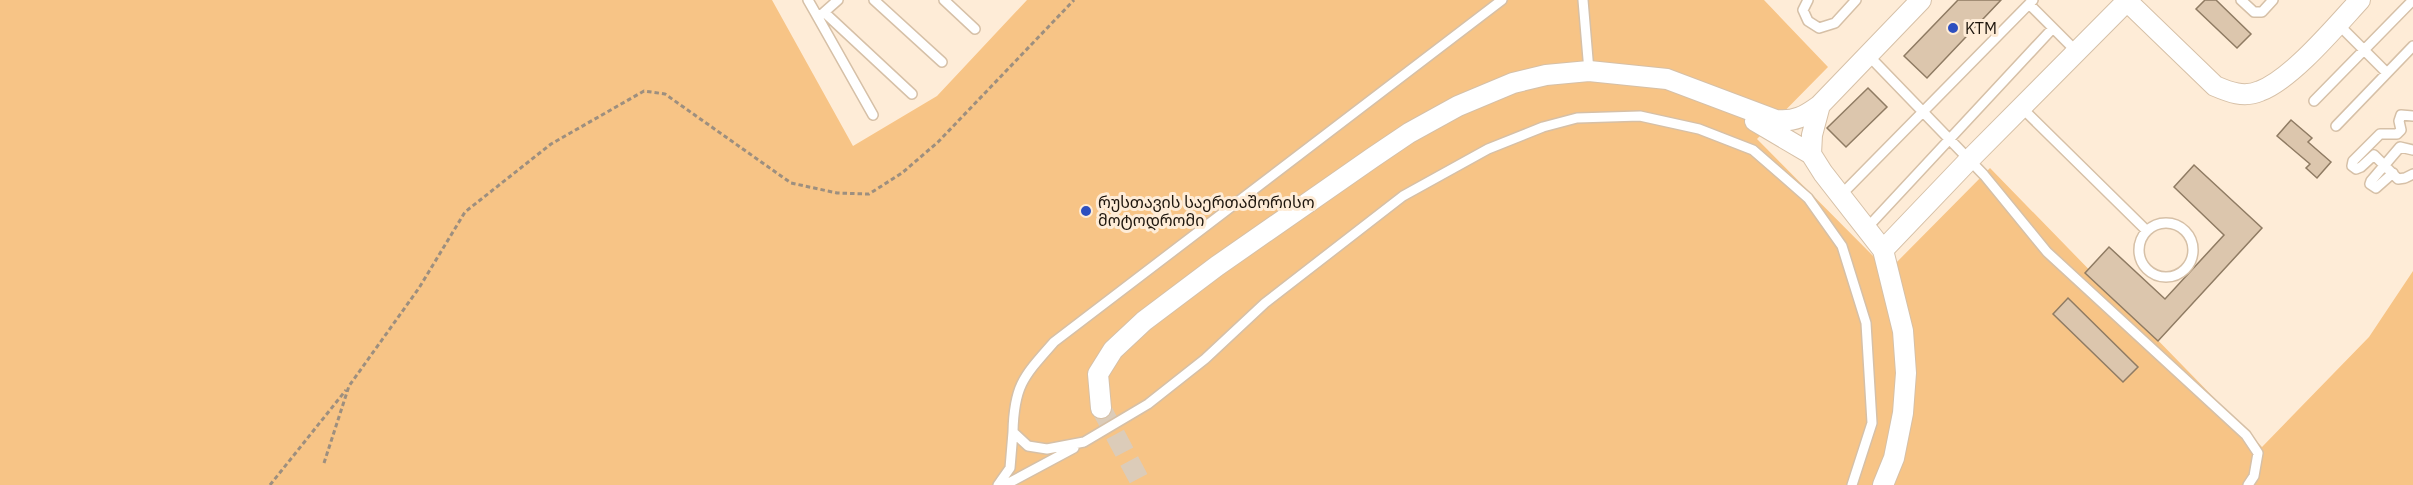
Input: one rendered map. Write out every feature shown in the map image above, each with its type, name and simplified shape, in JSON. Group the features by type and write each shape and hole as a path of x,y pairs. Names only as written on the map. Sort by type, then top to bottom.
{"street":[{"path":"1101,408 1098,374 1113,350 1136,328 1217,266 1372,158 1409,133 1458,106 1513,83 1546,75 1589,71 1667,79 1776,120 1790,122 1803,118 1820,105 1921,0"},
{"path":"1883,250 2127,1 2215,86 2233,94 2259,92 2278,80 2317,46 2360,0"},
{"path":"1811,153 1812,135 1820,105"},
{"path":"1736,106 1751,119 1811,153 1839,197 1883,250 1903,331 1906,374 1903,413 1894,458 1883,485"}],"lane":[{"path":"808,0 912,94"},
{"path":"821,13 838,0"},
{"path":"874,0 942,62"},
{"path":"945,0 975,28"},
{"path":"998,485 1010,468 1014,405 1025,375 1054,342 1502,0"},
{"path":"1583,0 1589,71"},
{"path":"1808,0 1803,10 1808,21 1819,28 1835,23 1856,0"},
{"path":"2241,0 2254,12 2262,12 2273,0"},
{"path":"2314,101 2413,0"},
{"path":"1839,197 2031,2 2077,52"},
{"path":"821,13 873,115"},
{"path":"2338,24 2387,73"},
{"path":"1866,229 2054,28"},
{"path":"2336,126 2413,46"},
{"path":"1868,55 1984,175 2047,252 2246,435 2258,453 2254,476 2248,485"},
{"path":"2021,107 2147,231"},
{"path":"2413,116 2401,115 2399,121 2401,130 2397,134 2380,134 2353,161 2352,166 2356,169 2374,155 2400,179 2413,174"},
{"path":"1005,485 1148,404 1205,359 1265,303 1403,196 1488,149 1543,127 1577,118 1640,116 1699,129 1753,150 1808,198 1842,246 1866,323 1872,423 1852,485"},
{"path":"2392,173 2376,188 2370,184 2400,147 2413,150"},
{"path":"2168,223 2184,230 2193,246 2193,255 2184,270 2176,275 2159,276 2145,267 2139,250 2140,242 2147,231 2159,224 2168,223"},
{"path":"1013,432 1028,446 1047,449 1084,442"}],"path":[{"path":"270,485 349,386 418,288 465,212 551,144 644,91 665,94 791,183 837,193 869,194 902,173 938,142 1074,0"},
{"path":"324,463 349,386"}],"shaded area":[{"name":"რუსთავის საერთაშორისო მოტოდრომი","path":"0,0 772,0 853,146 937,96 1027,0 1764,0 1828,67 1757,139 1888,271 1990,168 2262,447 2369,337 2413,271 2413,485 0,485"}],"building":[{"name":"KTM","path":"1958,0 2001,0 1927,78 1904,56"},
{"path":"2205,0 2216,0 2251,34 2237,48 2196,9"},
{"path":"1868,88 1887,107 1846,147 1827,128"},
{"path":"2291,120 2312,138 2308,142 2331,162 2317,178 2306,168 2310,164 2277,136"},
{"path":"2194,165 2262,228 2158,341 2085,273 2109,247 2165,299 2224,235 2174,187"},
{"path":"2068,298 2138,367 2123,382 2053,314"}],"tunnel":[{"path":"1101,408 1142,485"}],"place":[{"name":"KTM","path":"1953,28"},
{"name":"რუსთავის საერთაშორისო მოტოდრომი","path":"1086,211"}]}
